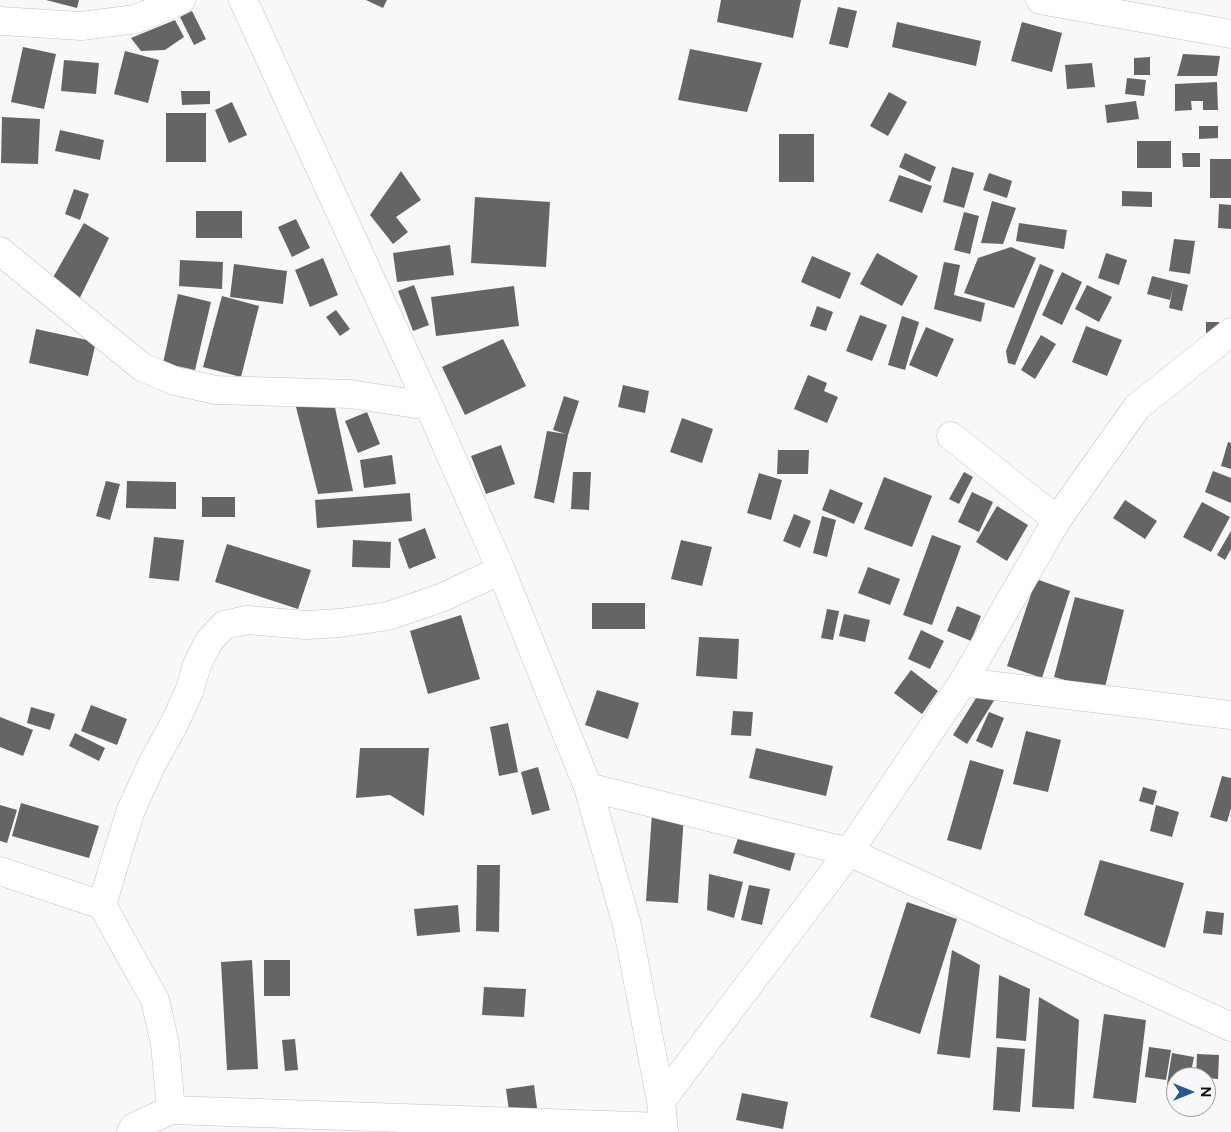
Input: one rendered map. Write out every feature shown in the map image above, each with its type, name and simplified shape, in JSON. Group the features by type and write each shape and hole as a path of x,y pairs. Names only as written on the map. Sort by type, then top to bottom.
{"street":[{"path":"0,21 81,26 136,19 181,0"},
{"path":"243,0 429,406 500,570 588,787 627,925 662,1120"},
{"path":"1040,0 1231,34"},
{"path":"0,251 142,367 175,381 216,390 350,394 429,406"},
{"path":"662,1120 849,852 963,682 1057,520 1137,407 1231,332"},
{"path":"951,436 1057,520"},
{"path":"102,906 135,802 189,692 201,657 209,641 224,625 247,620 306,625 340,623 388,616 441,598 500,570"},
{"path":"963,682 1231,715"},
{"path":"588,787 849,852 1231,1028"},
{"path":"0,871 102,906 155,1000 165,1044 171,1110"},
{"path":"131,1132 134,1127 171,1110 662,1120"}],"building":[{"path":"46,0 79,0 77,8"},
{"path":"366,0 387,0 383,8"},
{"path":"721,0 801,0 793,38 717,22"},
{"path":"838,7 857,11 848,48 829,44"},
{"path":"192,11 206,39 194,45 180,17"},
{"path":"175,20 184,37 165,50 141,51 131,38"},
{"path":"897,22 981,41 976,66 892,47"},
{"path":"1022,22 1062,33 1052,72 1011,61"},
{"path":"23,47 56,54 44,109 11,102"},
{"path":"690,49 762,63 747,112 678,100"},
{"path":"125,51 159,60 148,103 114,94"},
{"path":"1183,54 1220,56 1217,76 1177,76"},
{"path":"1150,57 1150,75 1134,75 1134,58"},
{"path":"64,60 99,63 96,94 61,91"},
{"path":"1092,63 1095,87 1067,89 1065,65"},
{"path":"1127,78 1146,80 1144,96 1125,94"},
{"path":"1217,82 1218,110 1203,110 1203,101 1191,101 1192,110 1175,111 1175,84"},
{"path":"181,91 210,91 210,104 182,105"},
{"path":"889,92 907,102 888,136 870,126"},
{"path":"1136,101 1139,119 1107,123 1105,105"},
{"path":"232,102 247,135 229,143 215,110"},
{"path":"166,113 206,113 206,162 166,162"},
{"path":"2,117 40,119 38,164 1,163"},
{"path":"1199,126 1218,126 1218,138 1199,139"},
{"path":"60,130 104,140 100,160 55,151"},
{"path":"779,134 814,134 814,182 779,182"},
{"path":"1137,141 1171,141 1171,168 1137,168"},
{"path":"905,153 936,167 930,182 899,167"},
{"path":"1182,153 1200,153 1200,167 1183,167"},
{"path":"1210,159 1231,159 1231,198 1210,198"},
{"path":"952,167 974,173 964,208 943,202"},
{"path":"401,171 421,200 396,217 408,232 393,244 370,215"},
{"path":"989,173 1012,181 1007,198 983,190"},
{"path":"899,175 932,186 922,213 889,201"},
{"path":"74,189 89,194 80,220 65,214"},
{"path":"1122,191 1152,192 1152,207 1122,206"},
{"path":"475,197 550,202 546,267 471,263"},
{"path":"992,201 1016,208 1003,244 981,243"},
{"path":"1219,204 1231,205 1231,229 1218,228"},
{"path":"196,211 242,211 242,238 196,238"},
{"path":"964,212 979,216 970,254 954,250"},
{"path":"296,219 310,248 292,257 278,227"},
{"path":"84,223 109,238 74,310 51,281"},
{"path":"1019,223 1067,230 1064,249 1016,241"},
{"path":"1174,239 1195,241 1190,274 1169,271"},
{"path":"450,245 454,275 397,282 393,253"},
{"path":"1011,247 1036,258 1014,308 964,293 978,258"},
{"path":"877,253 918,276 902,306 860,284"},
{"path":"1106,253 1127,260 1119,285 1098,278"},
{"path":"812,256 851,273 840,299 801,282"},
{"path":"323,258 338,295 310,307 295,270"},
{"path":"180,260 223,262 222,289 179,286"},
{"path":"944,262 960,265 954,295 985,303 981,322 934,309"},
{"path":"234,264 287,271 283,304 230,297"},
{"path":"1040,264 1054,270 1015,365 1008,363 1006,351"},
{"path":"1062,272 1082,282 1062,325 1042,315"},
{"path":"1152,276 1188,285 1182,311 1169,308 1173,288 1170,300 1147,294"},
{"path":"414,285 429,325 413,331 398,291"},
{"path":"1087,285 1112,297 1099,322 1075,309"},
{"path":"514,286 519,326 436,336 431,297"},
{"path":"178,294 211,302 195,370 163,363"},
{"path":"222,296 259,306 241,377 203,367"},
{"path":"817,306 833,312 826,331 810,326"},
{"path":"336,310 350,329 340,336 326,317"},
{"path":"860,315 887,325 872,361 846,351"},
{"path":"902,316 919,322 905,370 888,365"},
{"path":"1206,322 1219,322 1219,336 1206,336"},
{"path":"1086,326 1122,340 1107,376 1072,362"},
{"path":"926,327 954,339 937,377 909,365"},
{"path":"36,329 96,342 88,376 29,363"},
{"path":"1041,335 1056,344 1035,379 1021,370"},
{"path":"503,339 526,386 465,415 442,367"},
{"path":"808,375 827,383 824,391 838,397 827,423 794,409"},
{"path":"623,385 649,391 645,413 618,407"},
{"path":"564,396 579,401 568,435 554,503 534,498 547,431 566,434 553,430"},
{"path":"295,403 334,403 353,491 318,494"},
{"path":"367,412 380,444 358,453 345,421"},
{"path":"682,418 713,429 702,463 670,452"},
{"path":"1228,442 1231,443 1231,469 1221,466"},
{"path":"501,445 515,484 486,494 471,456"},
{"path":"778,450 809,450 808,474 777,474"},
{"path":"392,455 396,484 364,488 360,460"},
{"path":"1213,471 1231,478 1231,503 1205,492"},
{"path":"573,472 591,472 589,510 571,509"},
{"path":"964,472 973,477 959,504 949,499"},
{"path":"759,473 782,480 771,520 747,513"},
{"path":"884,477 932,496 912,547 864,529"},
{"path":"106,481 120,484 110,520 96,516"},
{"path":"127,481 176,482 176,509 126,508"},
{"path":"830,489 863,503 854,524 822,510"},
{"path":"972,492 993,502 979,532 958,522"},
{"path":"410,493 412,521 317,528 315,500"},
{"path":"202,497 235,497 235,517 202,517"},
{"path":"1125,500 1157,521 1145,539 1113,518"},
{"path":"1202,502 1230,517 1211,552 1183,537"},
{"path":"997,506 1028,525 1007,561 976,542"},
{"path":"794,514 811,521 800,548 783,541"},
{"path":"822,516 836,520 827,557 813,553"},
{"path":"425,528 436,558 409,569 398,539"},
{"path":"1231,531 1231,549 1225,560 1217,555"},
{"path":"932,535 961,546 932,625 903,615"},
{"path":"154,537 184,540 179,581 149,578"},
{"path":"353,540 391,542 390,568 352,567"},
{"path":"681,540 712,547 702,586 671,579"},
{"path":"227,544 311,570 298,609 215,582"},
{"path":"868,567 900,579 890,605 858,593"},
{"path":"1036,579 1070,591 1042,678 1007,666"},
{"path":"1075,597 1124,610 1104,691 1054,677"},
{"path":"592,603 645,603 645,629 592,629"},
{"path":"957,606 981,616 971,641 947,631"},
{"path":"827,609 839,611 833,640 821,638"},
{"path":"844,614 870,620 865,642 839,636"},
{"path":"461,615 480,679 428,694 410,631"},
{"path":"921,630 944,641 930,669 908,659"},
{"path":"699,637 739,639 737,679 696,676"},
{"path":"911,670 938,691 922,714 894,693"},
{"path":"597,690 639,703 628,739 585,725"},
{"path":"981,690 995,699 967,744 953,735"},
{"path":"91,705 127,719 117,745 81,731"},
{"path":"31,707 55,714 50,730 27,723"},
{"path":"733,711 753,712 751,736 731,735"},
{"path":"989,712 1004,718 992,748 976,741"},
{"path":"0,717 33,730 23,756 0,747"},
{"path":"508,723 518,772 499,776 490,727"},
{"path":"1026,731 1061,740 1048,792 1013,784"},
{"path":"75,733 105,748 99,761 69,746"},
{"path":"360,748 429,748 424,816 390,795 356,798"},
{"path":"756,748 833,766 826,796 749,778"},
{"path":"970,760 1004,770 981,850 947,840"},
{"path":"538,767 550,810 532,815 521,772"},
{"path":"1222,776 1231,778 1231,808 1227,822 1210,817"},
{"path":"1143,787 1157,791 1153,805 1139,801"},
{"path":"21,803 99,826 89,858 12,836"},
{"path":"0,805 17,810 7,843 0,841"},
{"path":"1156,805 1179,812 1172,837 1150,831"},
{"path":"652,813 684,815 678,903 646,901"},
{"path":"741,829 797,847 790,871 733,853"},
{"path":"1100,860 1184,883 1165,948 1084,915"},
{"path":"477,865 500,865 499,932 476,931"},
{"path":"709,874 743,882 734,918 707,910"},
{"path":"749,885 770,889 762,925 741,920"},
{"path":"907,902 957,919 920,1034 870,1017"},
{"path":"458,905 460,932 417,936 414,909"},
{"path":"1206,911 1224,913 1222,935 1203,933"},
{"path":"952,950 980,965 970,1058 937,1054"},
{"path":"252,960 258,1069 227,1070 221,962"},
{"path":"264,960 290,960 290,996 264,996"},
{"path":"999,975 1030,989 1026,1041 996,1038"},
{"path":"484,987 526,989 524,1017 482,1015"},
{"path":"1039,997 1079,1020 1074,1109 1032,1107"},
{"path":"1104,1014 1146,1020 1136,1103 1093,1098"},
{"path":"295,1039 298,1070 285,1071 282,1040"},
{"path":"997,1047 1025,1049 1020,1112 993,1110"},
{"path":"1149,1047 1171,1050 1168,1067 1166,1067 1166,1080 1145,1077"},
{"path":"1172,1053 1194,1057 1192,1067 1170,1067"},
{"path":"1197,1054 1219,1055 1218,1079 1216,1079 1216,1067 1196,1067"},
{"path":"534,1085 537,1108 509,1111 506,1089"},
{"path":"742,1093 788,1102 783,1129 736,1120"}]}
